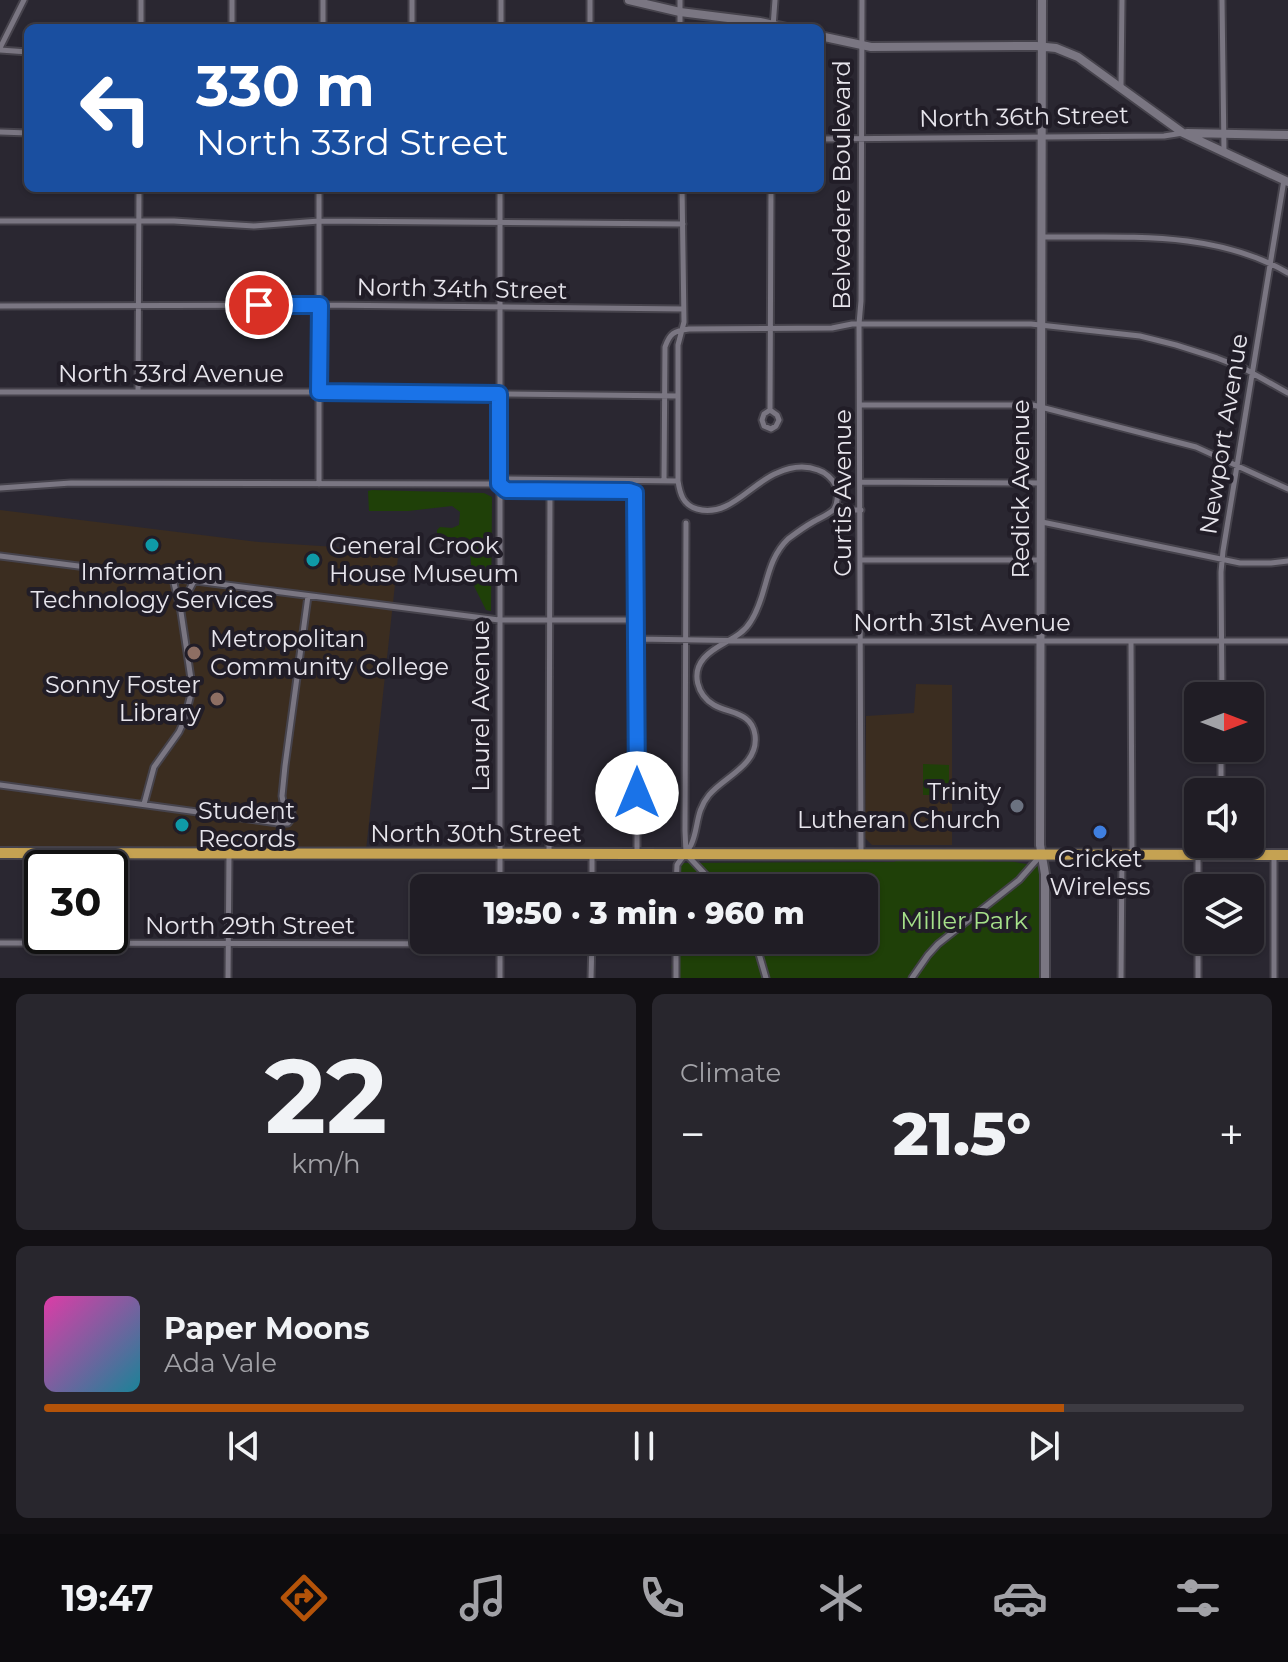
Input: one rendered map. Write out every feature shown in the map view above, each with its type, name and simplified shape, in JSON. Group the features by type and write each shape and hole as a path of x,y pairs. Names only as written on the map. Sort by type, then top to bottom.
{"highway":[{"name":"North 30th Street","path":"0,853 1184,855"},
{"name":"North 30th Street","path":"1264,854 1288,855"}],"street":[{"path":"24,0 0,49 24,52"},
{"path":"141,0 141,24"},
{"path":"232,0 232,24"},
{"path":"323,0 323,24"},
{"path":"412,0 412,24"},
{"path":"501,0 501,24"},
{"path":"590,0 590,24"},
{"path":"629,0 754,24"},
{"path":"680,0 680,24"},
{"path":"773,24 775,0"},
{"path":"861,45 862,0"},
{"name":"Redick Avenue","path":"1042,0 1041,855 1045,874 1045,978"},
{"path":"1121,87 1122,0"},
{"path":"1222,0 1224,151"},
{"path":"824,37 871,47 1056,48 1078,57 1183,133 1288,135"},
{"name":"Belvedere Boulevard","path":"682,330 832,328 859,324 861,45"},
{"path":"0,132 24,133"},
{"name":"North 36th Street","path":"824,139 1164,136 1183,133 1286,181"},
{"name":"Newport Avenue","path":"1222,682 1222,559 1286,181"},
{"path":"138,392 139,192"},
{"path":"319,192 319,484"},
{"name":"Laurel Avenue","path":"500,192 500,874"},
{"path":"677,874 677,865 693,841 704,802 714,789 745,764 755,747 755,733 748,720 708,701 702,694 697,672 702,660 744,631 755,615 772,561 783,545 797,532 830,512 836,506 837,498 835,483 820,470 809,467 791,468 773,474 716,510 690,507 681,495 678,481 678,345 683,309 682,192"},
{"path":"770,410 771,192"},
{"path":"0,221 197,222 254,226 319,221 683,224"},
{"path":"1040,237 1188,240 1241,252 1288,273"},
{"name":"North 34th Street","path":"0,306 320,305 683,309"},
{"path":"859,324 1040,325 1125,334 1155,339 1217,358 1253,373 1288,393"},
{"name":"Curtis Avenue","path":"859,324 861,854"},
{"path":"664,481 665,347 669,335 682,330"},
{"name":"North 33rd Avenue","path":"0,392 678,396"},
{"path":"861,405 1033,405 1181,443 1288,489"},
{"path":"0,488 71,483 499,484 506,479 678,481"},
{"path":"861,482 1041,483"},
{"path":"499,484 506,490 635,493 637,854"},
{"path":"549,854 550,490"},
{"path":"836,506 861,510"},
{"path":"1041,522 1253,564 1288,561"},
{"path":"686,523 685,831 687,854 705,874"},
{"path":"0,556 499,620 637,620"},
{"path":"861,560 1041,560"},
{"path":"144,804 154,767 179,732 190,699 191,679 173,578"},
{"path":"181,612 194,581"},
{"path":"0,785 288,823 292,813 284,807 282,796 308,596"},
{"name":"North 31st Avenue","path":"637,639 1288,641"},
{"path":"1121,978 1131,641"},
{"path":"278,823 278,811 284,807"},
{"path":"228,978 229,853"},
{"path":"592,854 592,874"},
{"path":"912,978 938,944 1022,878 1041,855"},
{"path":"1274,855 1274,978"},
{"path":"1198,858 1198,978"},
{"name":"North 29th Street","path":"0,943 410,943"},
{"path":"500,954 500,978"},
{"path":"591,978 592,954"},
{"path":"676,954 676,978"},
{"path":"759,954 766,978"}],"shaded area":[{"name":"Metropolitan Community College","path":"0,510 259,542 336,547 398,557 366,850 0,848"},
{"path":"916,684 952,685 952,845 872,845 865,838 866,716 914,713"}],"green space":[{"path":"368,491 484,493 492,497 491,611 486,610 472,582 470,547 437,539 440,527 459,525 460,512 452,506 369,511"},
{"path":"923,764 949,765 949,795 923,795"},
{"name":"Miller Park","path":"902,858 973,858 1040,866 1042,978 680,978 671,968 674,954 878,954 878,874 680,874 682,863 894,862"}],"place":[{"name":"Information Technology Services","path":"152,545"},
{"name":"General Crook House Museum","path":"313,560"},
{"name":"Metropolitan Community College","path":"194,653"},
{"name":"Sonny Foster Library","path":"217,699"},
{"name":"Trinity Lutheran Church","path":"1017,806"},
{"name":"Student Records","path":"182,825"},
{"name":"Cricket Wireless","path":"1100,832"}],"route":[{"path":"259,305 320,305 319,392 499,394 499,484 506,490 635,493 637,793"}]}
